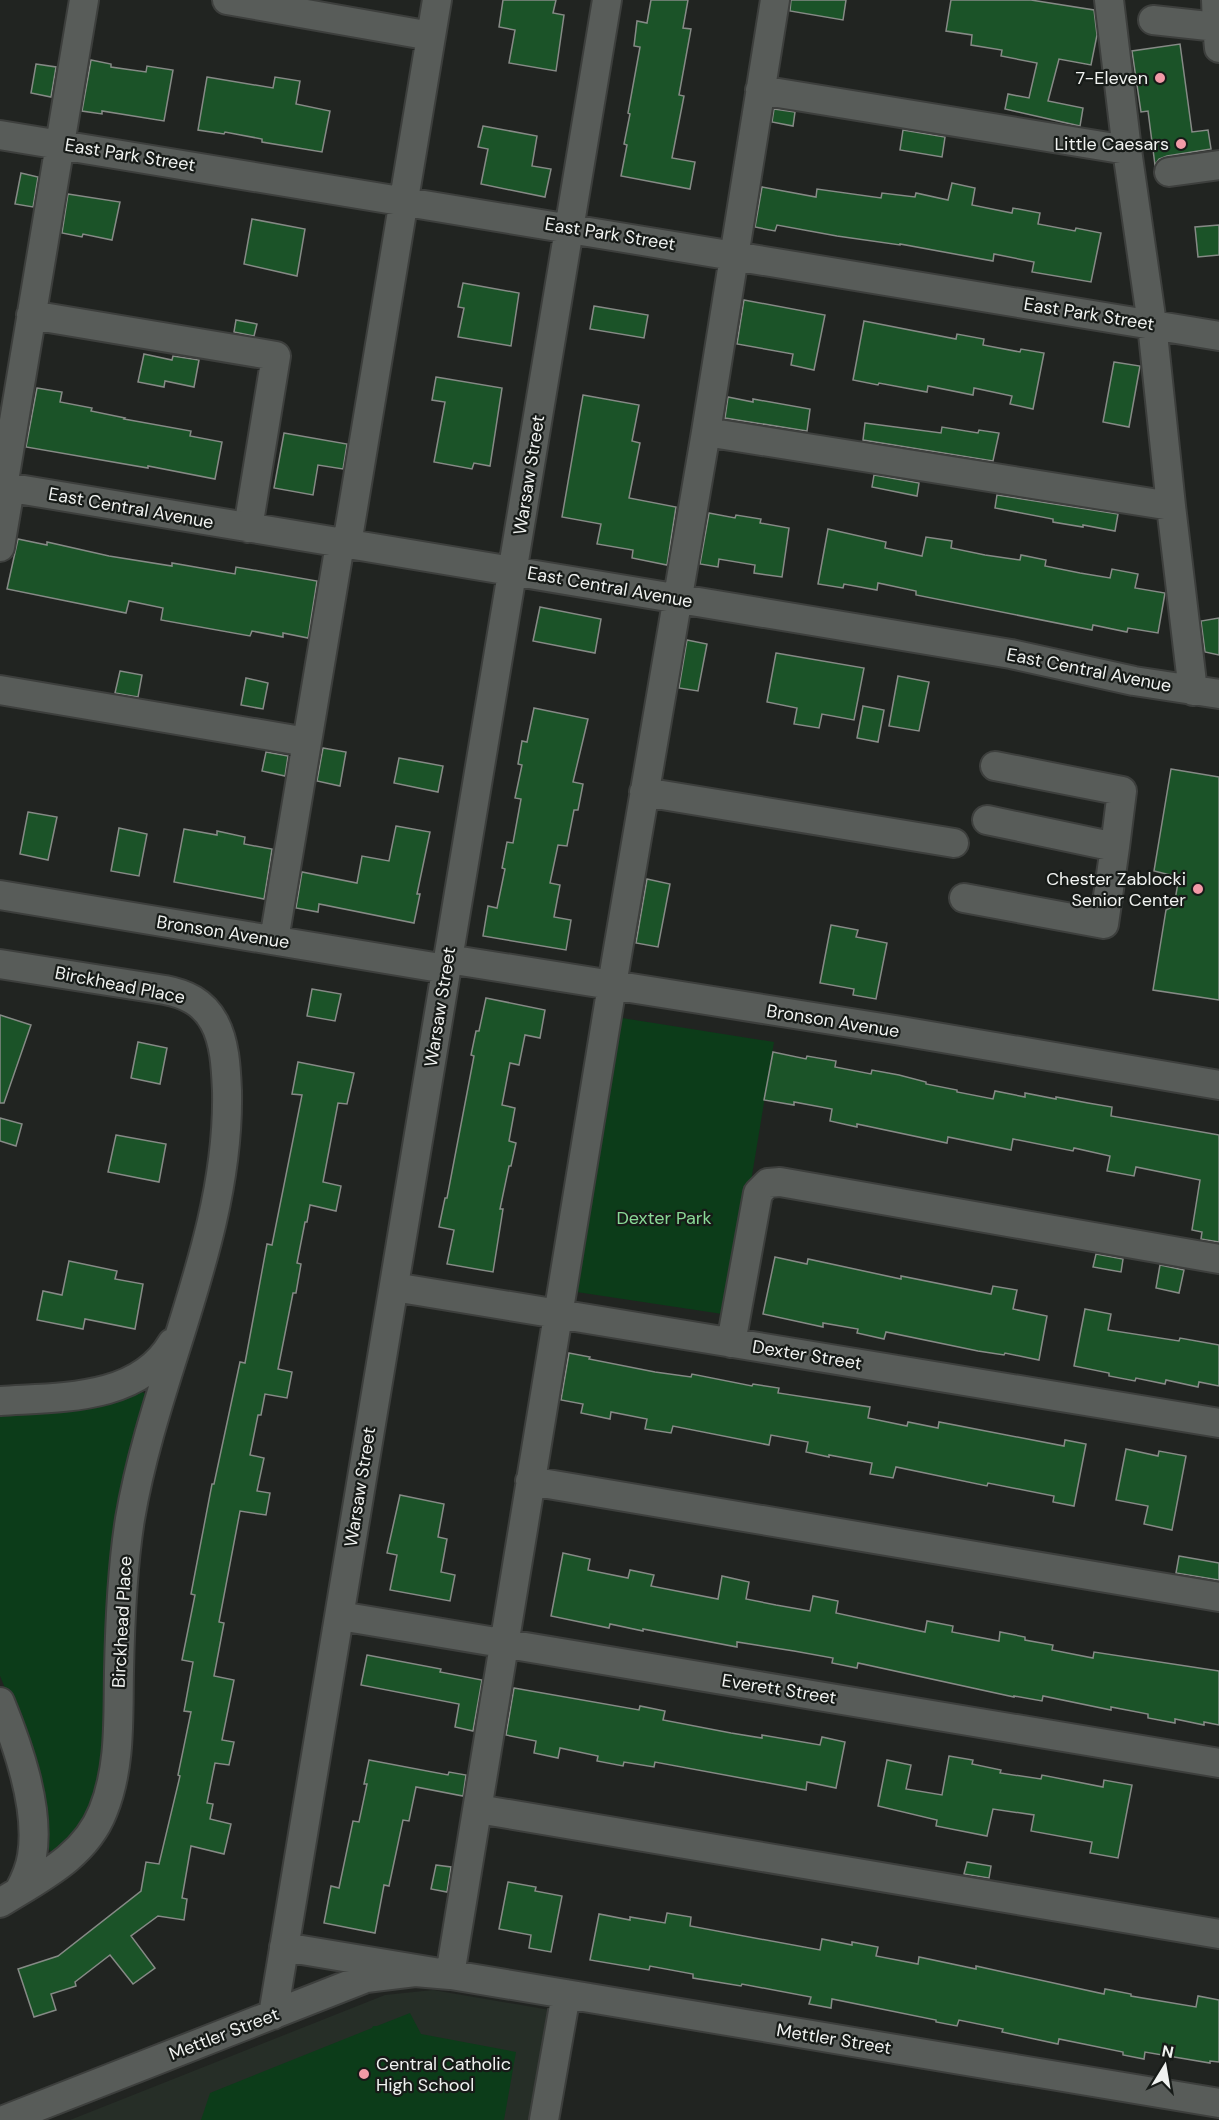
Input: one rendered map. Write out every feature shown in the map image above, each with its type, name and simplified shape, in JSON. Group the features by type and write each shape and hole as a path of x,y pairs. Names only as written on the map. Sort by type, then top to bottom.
{"street":[{"path":"0,547 4,487 84,0"},
{"path":"227,0 431,36"},
{"path":"274,940 437,0"},
{"name":"Warsaw Street","path":"273,2015 607,0"},
{"path":"450,1974 644,792 706,432 775,0"},
{"path":"1109,0 1127,150 1152,324 1171,506 1206,693"},
{"path":"1153,20 1217,25"},
{"path":"760,90 1127,150"},
{"name":"East Park Street","path":"0,135 1219,336"},
{"path":"1169,172 1219,165"},
{"path":"31,315 276,356 248,528"},
{"path":"706,432 1171,506"},
{"name":"East Central Avenue","path":"4,487 1011,654 1134,681 1206,693"},
{"path":"0,690 307,742"},
{"path":"964,898 1104,924 1122,791 995,766"},
{"path":"644,792 954,843"},
{"path":"987,820 1115,847"},
{"name":"Bronson Avenue","path":"0,895 274,940 612,986 1219,1085"},
{"name":"Birckhead Place","path":"0,964 182,994 200,1004 213,1021 223,1051 226,1076 225,1141 208,1235 185,1320 152,1424 130,1518 120,1620 116,1745 110,1793 93,1831 81,1847 71,1857 10,1897"},
{"path":"731,1343 758,1193 768,1183 792,1184 1219,1259"},
{"name":"Dexter Street","path":"394,1287 1219,1424"},
{"name":"Birckhead Place","path":"0,1401 79,1395 120,1386 134,1380 150,1370 165,1356 185,1320"},
{"path":"530,1481 1219,1597"},
{"name":"Everett Street","path":"340,1616 1219,1763"},
{"name":"Birckhead Place","path":"0,1702 19,1751 31,1807 33,1854 29,1871 10,1897"},
{"path":"477,1809 1219,1934"},
{"name":"Mettler Street","path":"284,1947 1219,2103"},
{"name":"Mettler Street","path":"4,2120 366,1978 415,1972 450,1974"},
{"path":"544,2120 566,1994"}],"shaded area":[{"name":"Central Catholic High School","path":"433,1990 550,2010 534,2120 70,2120 385,1995"}],"green space":[{"name":"Dexter Park","path":"616,1017 774,1042 729,1315 570,1291"},
{"path":"142,1392 150,1396 104,1770 85,1825 54,1853 47,1848 15,1712 0,1676 0,1411"},
{"path":"410,2013 421,2034 516,2052 504,2120 201,2120 210,2093"}],"building":[{"path":"503,0 556,0 553,13 564,15 556,71 509,63 515,30 499,27"},
{"path":"651,0 688,0 683,28 691,29 679,95 684,96 672,158 695,162 690,189 621,176 627,145 624,144 630,114 628,113 640,47 634,46 637,21 647,23"},
{"path":"791,0 846,0 843,20 790,11"},
{"path":"951,0 1031,0 1094,10 1097,35 1091,65 1059,59 1048,101 1083,108 1080,126 1005,109 1008,94 1029,98 1037,63 1001,56 1002,50 971,45 972,35 946,31"},
{"path":"1180,44 1192,132 1208,130 1211,149 1167,156 1159,159 1155,165 1148,111 1141,112 1132,51"},
{"path":"91,60 111,64 111,67 146,72 147,66 173,70 164,121 102,111 102,114 82,111"},
{"path":"36,64 56,67 51,97 31,93"},
{"path":"207,77 273,88 275,77 300,81 296,104 330,111 322,152 262,142 262,139 225,132 224,134 198,130"},
{"path":"774,109 795,112 793,126 772,122"},
{"path":"483,126 537,136 532,166 551,169 545,197 481,184 488,149 478,147"},
{"path":"903,130 945,137 942,157 900,150"},
{"path":"21,173 38,177 33,207 15,204"},
{"path":"952,183 975,188 972,205 1012,213 1013,208 1040,213 1038,224 1101,233 1091,282 1032,272 1034,262 994,254 993,261 777,225 775,231 755,227 762,187 816,197 817,189 881,198 882,193 915,197 916,193 948,200"},
{"path":"68,194 120,202 112,240 83,234 82,237 62,233"},
{"path":"252,219 305,229 297,276 244,264"},
{"path":"1219,225 1219,255 1198,257 1195,227"},
{"path":"463,283 519,293 511,346 458,337 464,308 458,307"},
{"path":"744,300 825,315 814,370 791,365 793,354 737,344"},
{"path":"594,306 648,315 644,338 590,329"},
{"path":"236,320 257,324 254,336 234,332"},
{"path":"864,321 956,339 957,334 984,339 983,345 1020,352 1021,349 1044,353 1033,409 1010,404 1012,396 974,388 973,395 928,386 927,392 853,380"},
{"path":"144,354 172,360 173,356 199,360 194,387 165,381 164,387 138,382"},
{"path":"1114,362 1140,366 1129,427 1103,422"},
{"path":"436,377 502,388 490,466 474,463 472,469 434,462 445,402 432,400"},
{"path":"37,388 62,392 60,402 92,408 91,411 124,419 191,431 190,436 222,442 215,479 26,447"},
{"path":"583,395 639,405 632,441 640,443 629,498 676,507 667,565 632,558 633,550 597,544 601,524 562,517"},
{"path":"728,397 810,409 807,431 725,418"},
{"path":"865,423 941,433 942,427 978,433 979,430 999,433 993,461 863,440"},
{"path":"284,433 347,444 343,469 318,465 313,495 274,488"},
{"path":"874,475 919,483 917,496 872,487"},
{"path":"997,495 1118,514 1115,531 1053,522 1053,519 995,508"},
{"path":"709,513 735,518 736,515 761,519 760,523 789,528 782,577 754,573 755,565 719,559 718,567 700,564"},
{"path":"828,529 886,542 885,548 922,556 926,537 952,541 951,548 1020,560 1021,555 1046,560 1045,566 1080,573 1110,578 1112,569 1138,574 1135,588 1165,593 1158,633 1128,628 1127,632 1093,625 1092,630 916,595 916,591 878,583 877,590 844,584 843,588 818,584"},
{"path":"18,539 47,545 47,542 109,556 172,566 172,563 235,574 236,567 317,581 308,638 283,633 283,637 252,631 250,636 161,620 163,608 129,601 126,613 7,589"},
{"path":"540,607 601,619 595,653 533,641"},
{"path":"1219,618 1219,655 1205,652 1201,621"},
{"path":"687,640 707,644 698,691 679,688"},
{"path":"776,653 864,668 854,720 822,714 819,728 794,724 797,708 767,702"},
{"path":"120,671 142,675 138,697 115,693"},
{"path":"898,676 929,682 919,731 889,726"},
{"path":"246,678 268,683 263,709 241,705"},
{"path":"863,706 884,710 878,742 857,738"},
{"path":"534,708 588,719 573,782 583,784 578,810 574,810 567,846 558,845 550,883 560,885 554,917 571,920 566,950 483,936 488,906 497,908 505,869 502,868 507,842 513,843 521,799 515,798 522,765 518,764 522,741 527,742"},
{"path":"323,748 346,752 340,786 317,781"},
{"path":"266,752 288,756 285,776 262,771"},
{"path":"399,758 443,766 438,792 394,783"},
{"name":"Chester Zablocki Senior Center","path":"1171,769 1219,777 1219,1000 1153,990 1166,910 1174,906 1179,877 1154,871"},
{"path":"28,812 57,817 48,860 20,854"},
{"path":"396,826 430,832 417,894 420,894 414,923 319,904 318,912 296,908 302,872 357,883 362,856 389,861"},
{"path":"119,828 147,834 139,876 111,871"},
{"path":"184,829 217,835 217,831 245,837 244,844 272,849 264,899 174,882"},
{"path":"647,879 670,884 658,947 636,943"},
{"path":"831,925 858,930 856,937 887,943 876,999 853,995 854,989 820,983"},
{"path":"312,989 341,994 335,1021 307,1016"},
{"path":"486,998 545,1010 540,1038 525,1035 519,1065 510,1063 502,1105 515,1108 509,1141 516,1143 500,1209 503,1209 493,1272 447,1264 454,1230 439,1227 445,1198 447,1198 474,1056 471,1055"},
{"path":"0,1015 31,1025 4,1103 0,1103"},
{"path":"138,1042 167,1048 160,1084 131,1078"},
{"path":"773,1052 806,1059 807,1056 836,1061 835,1067 871,1074 872,1070 899,1075 926,1082 926,1084 957,1090 957,1092 993,1099 995,1091 1025,1097 1025,1093 1112,1107 1111,1116 1219,1135 1219,1242 1201,1239 1202,1232 1192,1230 1200,1180 1136,1167 1134,1176 1107,1171 1110,1156 1074,1148 1073,1151 1013,1139 1011,1150 948,1137 947,1143 857,1124 857,1127 830,1121 832,1109 794,1102 794,1105 764,1100"},
{"path":"298,1062 354,1073 347,1104 338,1103 323,1182 341,1186 336,1211 310,1205 307,1222 305,1222 297,1263 301,1264 296,1293 293,1293 278,1369 292,1372 287,1398 265,1394 250,1455 264,1458 257,1491 270,1493 266,1515 240,1511 219,1622 224,1623 214,1676 234,1680 222,1740 234,1742 229,1765 215,1763 207,1803 213,1804 210,1819 231,1824 224,1854 191,1846 182,1898 187,1899 184,1920 158,1916 131,1936 155,1968 133,1984 110,1955 75,1982 76,1986 51,1994 56,2010 34,2017 18,1969 58,1956 141,1891 146,1862 159,1864 180,1776 178,1775 191,1712 184,1711 193,1662 182,1660 195,1595 191,1594 212,1484 214,1484 240,1362 245,1363 267,1244 272,1245 302,1095 292,1094"},
{"path":"0,1118 22,1124 16,1146 0,1141"},
{"path":"116,1135 166,1144 159,1182 108,1172"},
{"path":"1096,1254 1123,1259 1121,1272 1093,1267"},
{"path":"775,1257 807,1264 808,1259 901,1279 901,1276 991,1294 993,1286 1017,1290 1013,1309 1047,1316 1039,1360 1005,1353 1004,1355 978,1351 886,1332 884,1339 857,1333 858,1329 823,1323 823,1327 763,1314"},
{"path":"69,1261 117,1271 115,1279 143,1284 135,1329 85,1319 83,1329 37,1320 43,1291 62,1295"},
{"path":"1160,1265 1184,1270 1179,1293 1156,1288"},
{"path":"1085,1309 1111,1314 1108,1330 1219,1345 1219,1386 1199,1382 1198,1387 1166,1380 1165,1384 1136,1378 1135,1381 1074,1366"},
{"path":"569,1353 655,1372 691,1377 692,1374 752,1386 753,1384 779,1388 778,1393 870,1407 868,1418 907,1426 908,1422 938,1428 939,1422 1064,1446 1065,1440 1086,1444 1074,1506 1053,1502 1054,1496 988,1483 987,1486 896,1467 893,1478 870,1474 872,1463 806,1452 808,1442 771,1435 769,1445 673,1426 671,1433 645,1429 647,1419 611,1412 610,1419 581,1413 583,1404 561,1400"},
{"path":"1126,1449 1158,1456 1159,1451 1186,1456 1172,1530 1144,1524 1148,1506 1116,1500"},
{"path":"400,1495 444,1504 438,1537 447,1539 441,1572 455,1575 450,1601 390,1590 397,1555 387,1553"},
{"path":"563,1553 590,1559 588,1570 628,1578 630,1570 654,1575 651,1586 718,1599 722,1576 749,1582 746,1599 776,1605 810,1611 813,1596 838,1601 836,1613 925,1632 927,1621 953,1626 952,1632 999,1641 1000,1632 1025,1637 1025,1640 1053,1645 1052,1650 1093,1658 1094,1652 1219,1671 1219,1725 1204,1722 1204,1725 1175,1719 1175,1723 1148,1718 1148,1714 1111,1707 1111,1710 1043,1696 1042,1701 1014,1697 858,1663 857,1668 832,1663 833,1658 794,1651 737,1642 737,1647 610,1624 609,1628 551,1616"},
{"path":"1179,1556 1219,1563 1219,1580 1176,1573"},
{"path":"367,1655 441,1669 440,1672 482,1680 473,1731 455,1727 459,1704 361,1685"},
{"path":"514,1688 639,1710 640,1706 665,1711 663,1720 731,1733 762,1738 762,1735 820,1745 822,1737 845,1742 836,1788 807,1782 806,1790 655,1762 654,1767 624,1762 623,1766 597,1761 598,1756 560,1748 558,1758 534,1753 536,1741 506,1735"},
{"path":"949,1756 973,1760 972,1764 1001,1770 1000,1773 1041,1779 1042,1775 1103,1787 1104,1780 1132,1785 1118,1858 1090,1853 1092,1842 1031,1831 1034,1815 993,1809 987,1836 936,1826 937,1820 878,1806 887,1760 911,1765 906,1789 942,1795"},
{"path":"369,1760 448,1775 449,1772 466,1775 463,1796 416,1787 409,1821 403,1820 389,1886 384,1885 375,1933 324,1923 331,1886 339,1888 353,1821 359,1822 367,1784 364,1784"},
{"path":"967,1862 991,1866 989,1878 964,1874"},
{"path":"436,1865 451,1867 447,1892 431,1889"},
{"path":"508,1882 536,1887 535,1891 562,1896 551,1952 529,1948 531,1935 499,1929"},
{"path":"667,1913 691,1917 690,1926 820,1950 822,1939 852,1945 852,1942 878,1947 876,1956 918,1964 919,1957 976,1969 976,1966 1104,1994 1105,1989 1131,1994 1131,1996 1196,2007 1198,1996 1219,2000 1219,2062 1210,2061 1210,2063 1145,2052 1144,2059 1123,2055 1123,2052 1059,2039 1058,2044 959,2020 957,2026 832,1999 831,2008 809,2004 811,1997 742,1984 741,1986 693,1978 693,1974 650,1966 649,1970 590,1960 599,1914 665,1923"}],"place":[{"name":"7-Eleven","path":"1160,78"},
{"name":"Little Caesars","path":"1181,144"},
{"name":"Chester Zablocki Senior Center","path":"1198,889"},
{"name":"Central Catholic High School","path":"364,2074"}]}
